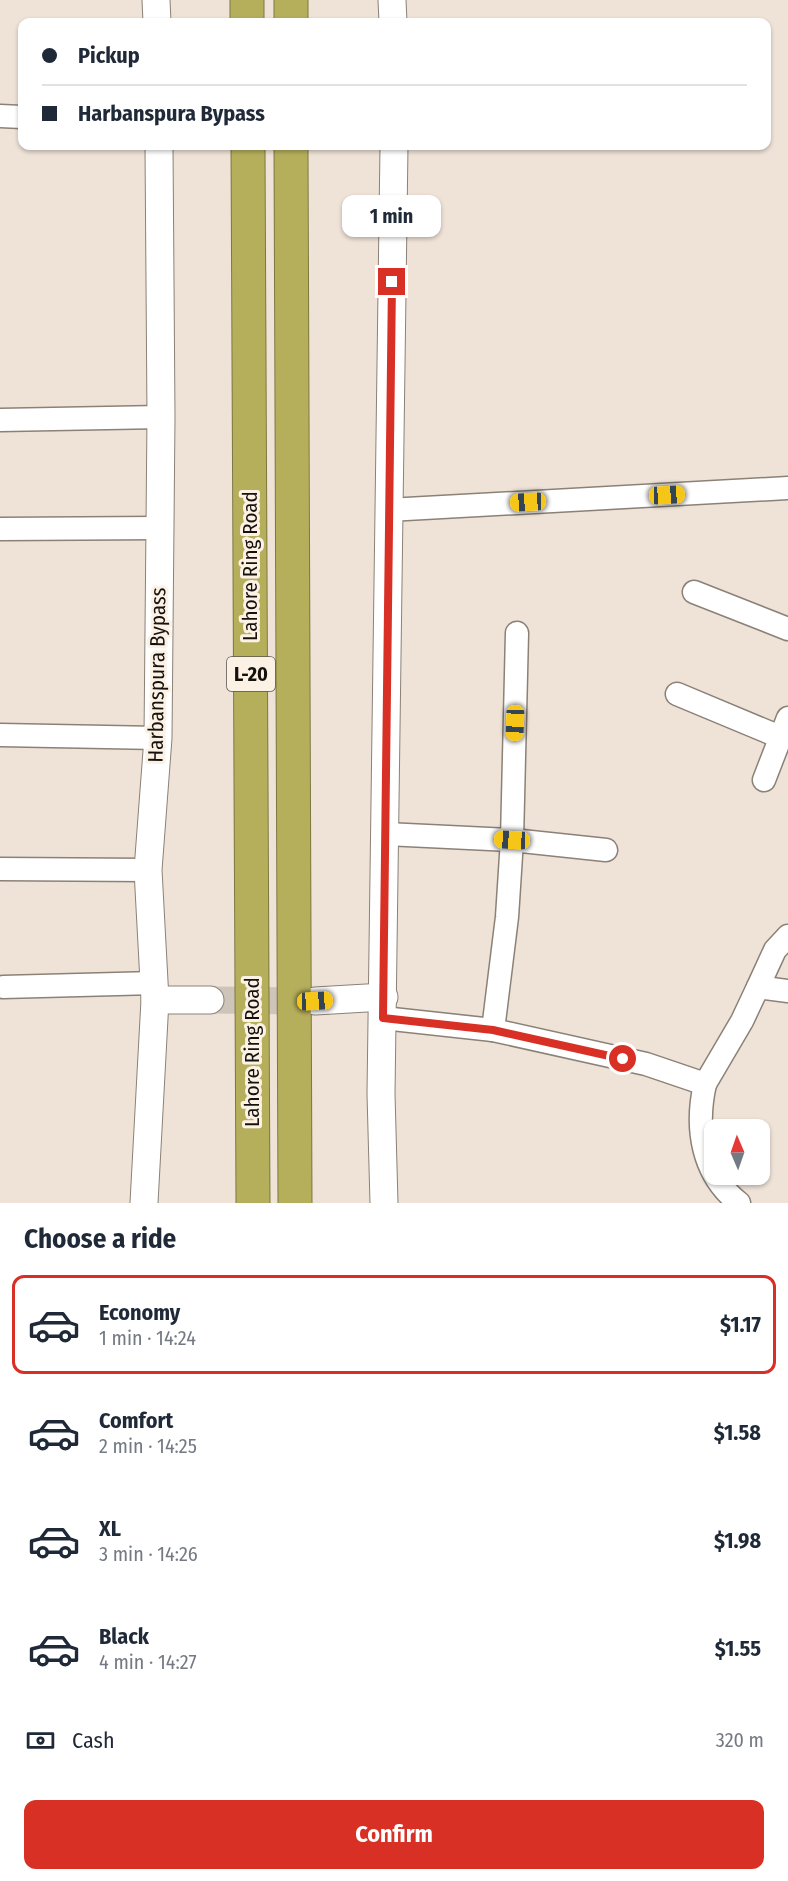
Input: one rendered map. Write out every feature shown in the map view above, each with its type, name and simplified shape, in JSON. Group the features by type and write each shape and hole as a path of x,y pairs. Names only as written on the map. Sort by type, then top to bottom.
{"highway":[{"path":"247,0 247,18"},
{"path":"291,0 291,18"},
{"name":"Lahore Ring Road","path":"248,150 253,1203"},
{"name":"Lahore Ring Road","path":"291,150 295,1203"}],"street":[{"path":"156,0 157,18"},
{"path":"392,0 393,18"},
{"path":"0,116 18,117"},
{"name":"Harbanspura Bypass","path":"144,1203 155,992 147,870 158,738 161,417 159,150"},
{"path":"384,1203 388,510 394,150"},
{"path":"0,420 161,417"},
{"path":"388,510 788,488"},
{"path":"0,529 160,528"},
{"path":"694,592 788,629"},
{"path":"493,1030 507,916 512,840 517,633"},
{"path":"677,694 784,728 764,780"},
{"path":"0,735 158,738"},
{"path":"387,834 512,840 606,850"},
{"path":"0,869 147,870"},
{"path":"739,1203 725,1192 710,1169 701,1135 700,1108 705,1084 742,1021 775,950 788,936"},
{"path":"3,987 155,992 210,1000"},
{"path":"758,987 788,991"},
{"path":"315,1001 384,1008 493,1030 646,1064 705,1084"}],"tunnel":[{"path":"210,1000 314,1001"}],"route":[{"path":"392,282 383,1018 493,1030 623,1059"}]}
